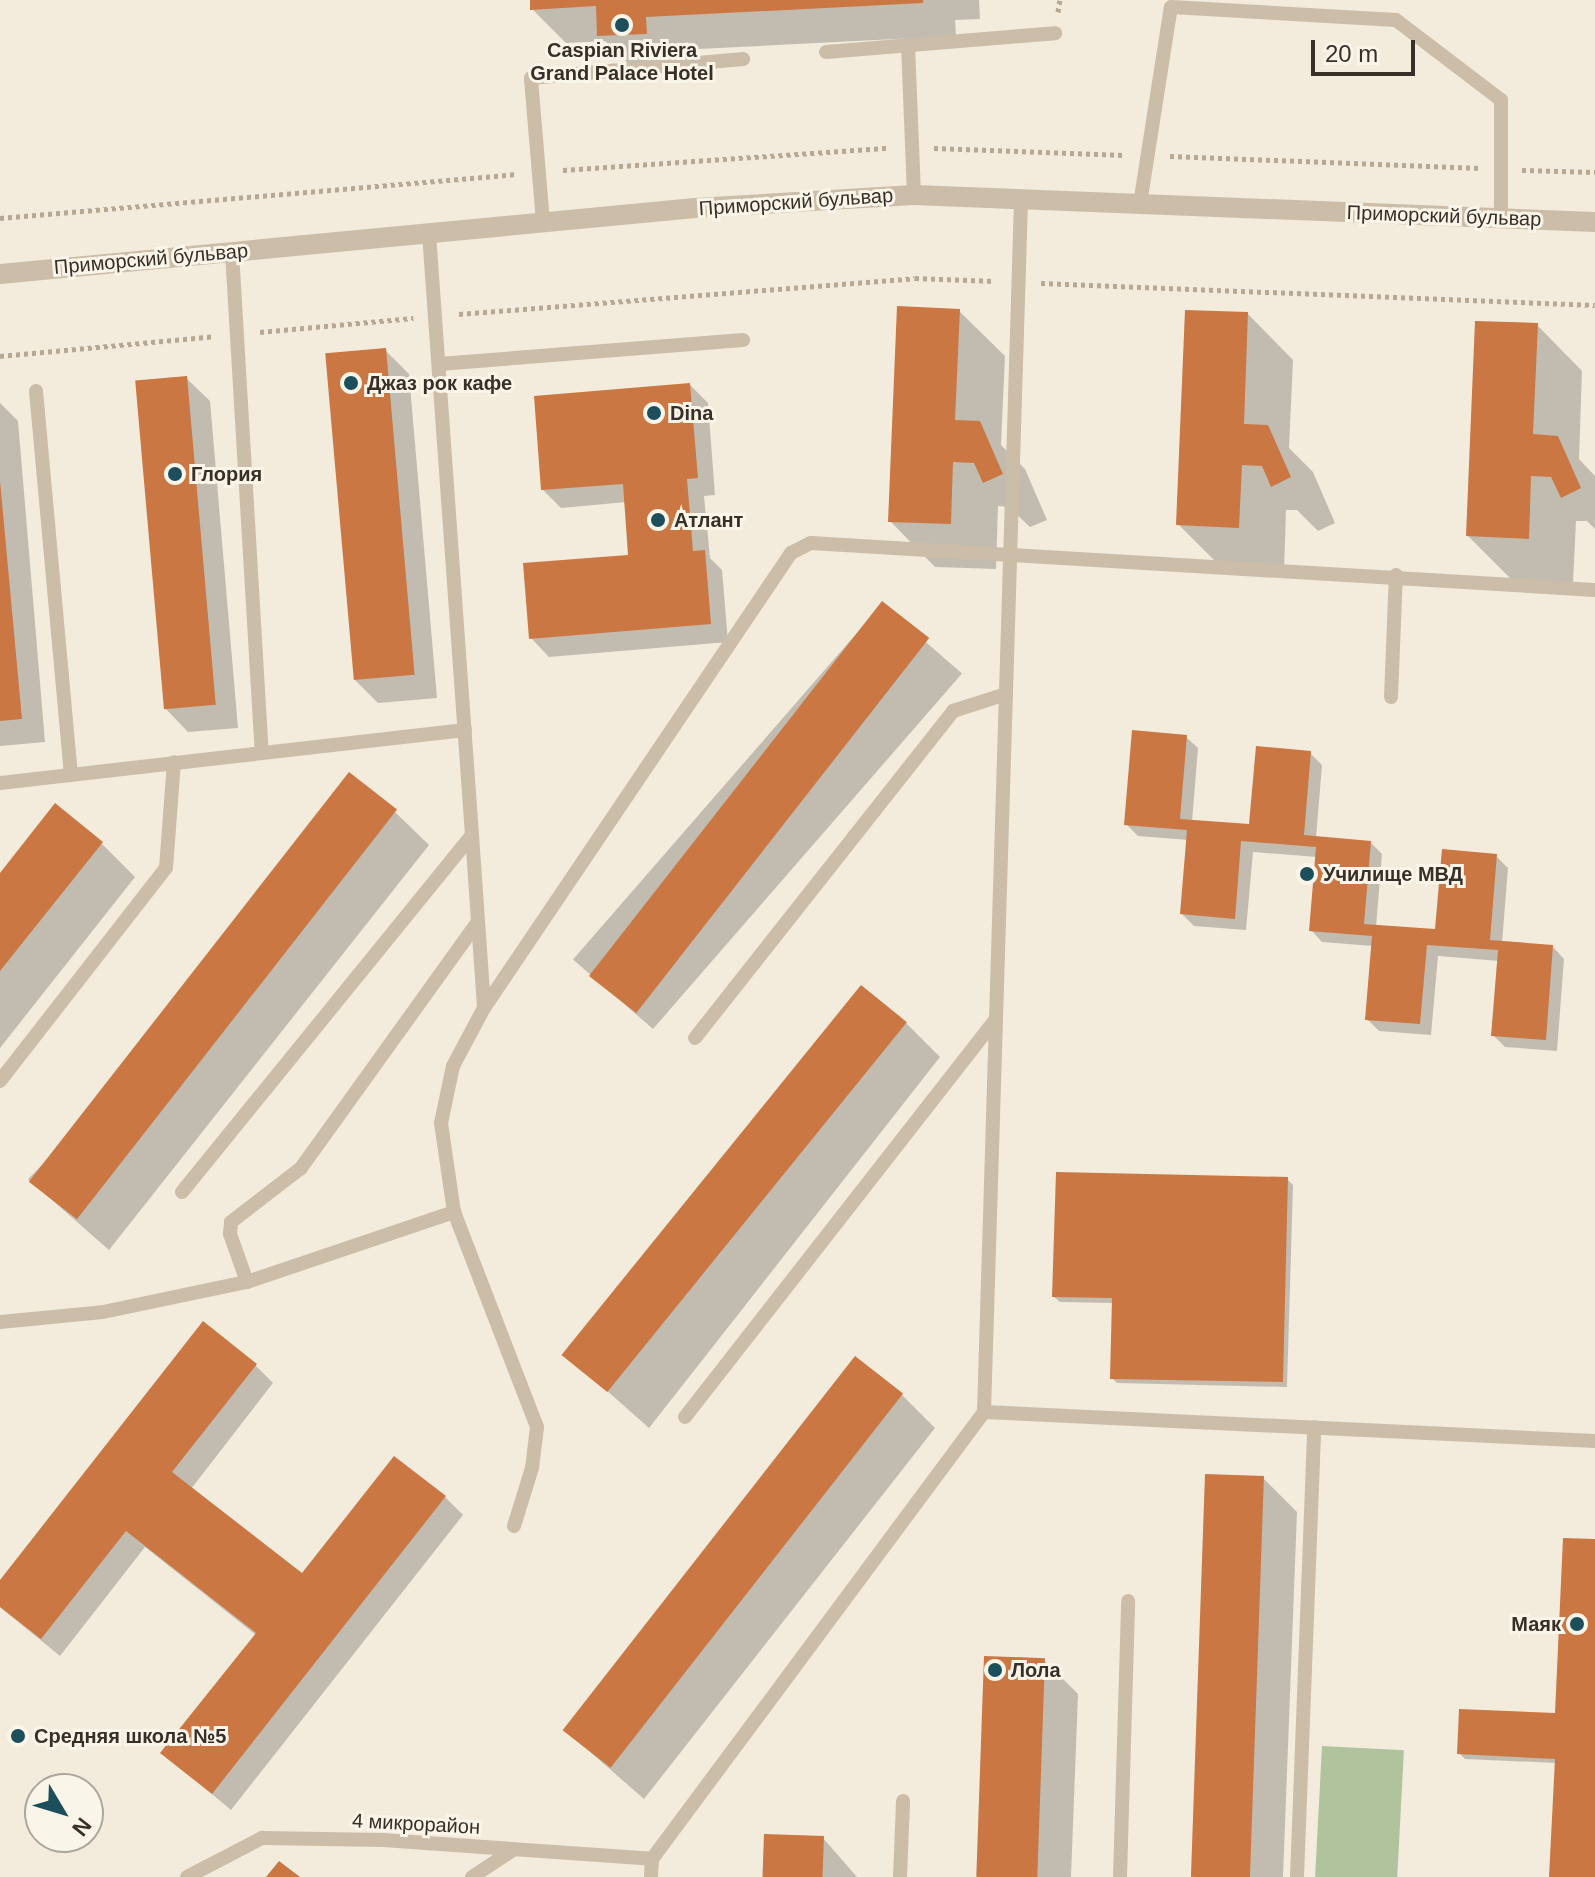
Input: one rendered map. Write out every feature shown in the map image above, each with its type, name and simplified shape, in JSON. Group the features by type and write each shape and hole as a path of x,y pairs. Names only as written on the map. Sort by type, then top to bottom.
{"street":[{"name":"Приморский бульвар","path":"0,274 543,222 914,195 1595,222"}],"lane":[{"path":"1140,204 1171,7 1396,20 1501,100 1501,219"},
{"path":"826,52 1055,33"},
{"path":"908,45 914,195"},
{"path":"543,222 531,78 743,59"},
{"path":"651,1877 652,1859 984,1412 1021,200"},
{"path":"429,234 484,1008"},
{"path":"232,252 240,334 262,751"},
{"path":"439,364 743,340"},
{"path":"36,391 71,774"},
{"path":"514,1526 532,1468 537,1427 454,1212 441,1123 453,1066 484,1008 791,553 811,543 1010,557 1396,575 1595,590"},
{"path":"1391,697 1396,575"},
{"path":"695,1038 953,711 1006,694"},
{"path":"0,783 465,730"},
{"path":"0,1081 166,868 174,762"},
{"path":"182,1192 472,835"},
{"path":"247,1282 230,1234 231,1222 301,1168 478,922"},
{"path":"685,1417 996,1018"},
{"path":"0,1322 103,1312 247,1282 454,1212"},
{"path":"984,1412 1595,1441"},
{"path":"1297,1877 1314,1427"},
{"path":"1120,1877 1128,1601"},
{"path":"900,1877 903,1801"},
{"name":"4 микрорайон","path":"187,1877 262,1838 652,1859"},
{"path":"472,1877 513,1850"}],"path":[{"path":"0,356 436,316 915,278 1595,305"}],"green space":[{"path":"1322,1746 1404,1750 1397,1877 1315,1877"}],"building":[{"name":"Caspian Riviera Grand Palace Hotel","path":"530,0 923,0 923,3 646,17 647,34 597,36 596,6 530,10"},
{"path":"897,306 960,309 955,420 980,421 1003,474 983,483 974,463 953,462 951,524 888,522"},
{"path":"1185,310 1248,312 1244,424 1268,425 1291,477 1271,487 1262,466 1242,465 1239,528 1176,525"},
{"path":"1475,321 1538,323 1533,434 1558,436 1581,488 1561,498 1551,477 1531,476 1529,539 1466,536"},
{"path":"386,348 415,675 354,680 325,353"},
{"path":"187,376 216,705 164,709 135,381"},
{"name":"Атлант","path":"690,383 698,478 687,479 693,551 705,550 711,624 529,639 523,563 628,555 623,484 541,490 534,396"},
{"path":"0,481 22,719 0,721"},
{"path":"882,601 929,638 636,1013 589,976"},
{"path":"1132,730 1187,735 1180,819 1249,824 1256,746 1311,751 1304,835 1371,841 1364,924 1435,929 1442,849 1497,854 1490,940 1553,945 1546,1040 1491,1036 1498,950 1427,945 1420,1024 1365,1020 1372,936 1309,931 1316,847 1241,841 1235,919 1180,914 1187,830 1124,825"},
{"path":"349,772 397,810 77,1219 29,1182"},
{"path":"55,803 103,842 0,971 0,873"},
{"path":"861,985 907,1022 607,1392 561,1355"},
{"path":"1056,1172 1288,1177 1283,1382 1110,1379 1112,1298 1052,1297"},
{"path":"203,1321 257,1364 172,1472 302,1573 394,1456 446,1496 212,1794 160,1753 256,1633 126,1531 41,1639 0,1607 0,1580"},
{"path":"855,1356 903,1394 611,1768 563,1730"},
{"path":"1205,1474 1264,1476 1250,1877 1191,1877"},
{"name":"Маяк","path":"1563,1538 1595,1539 1595,1877 1549,1877 1555,1759 1457,1754 1459,1709 1555,1713"},
{"path":"984,1656 1045,1658 1037,1877 976,1877"},
{"path":"764,1834 824,1836 823,1877 762,1877"},
{"path":"279,1861 300,1877 266,1877"}],"place":[{"name":"Caspian Riviera Grand Palace Hotel","path":"622,25"},
{"name":"Джаз рок кафе","path":"351,383"},
{"name":"Dina","path":"654,413"},
{"name":"Глория","path":"175,474"},
{"name":"Атлант","path":"658,520"},
{"name":"Училище МВД","path":"1307,874"},
{"name":"Маяк","path":"1577,1624"},
{"name":"Лола","path":"995,1670"},
{"name":"Средняя школа №5","path":"18,1736"}]}
